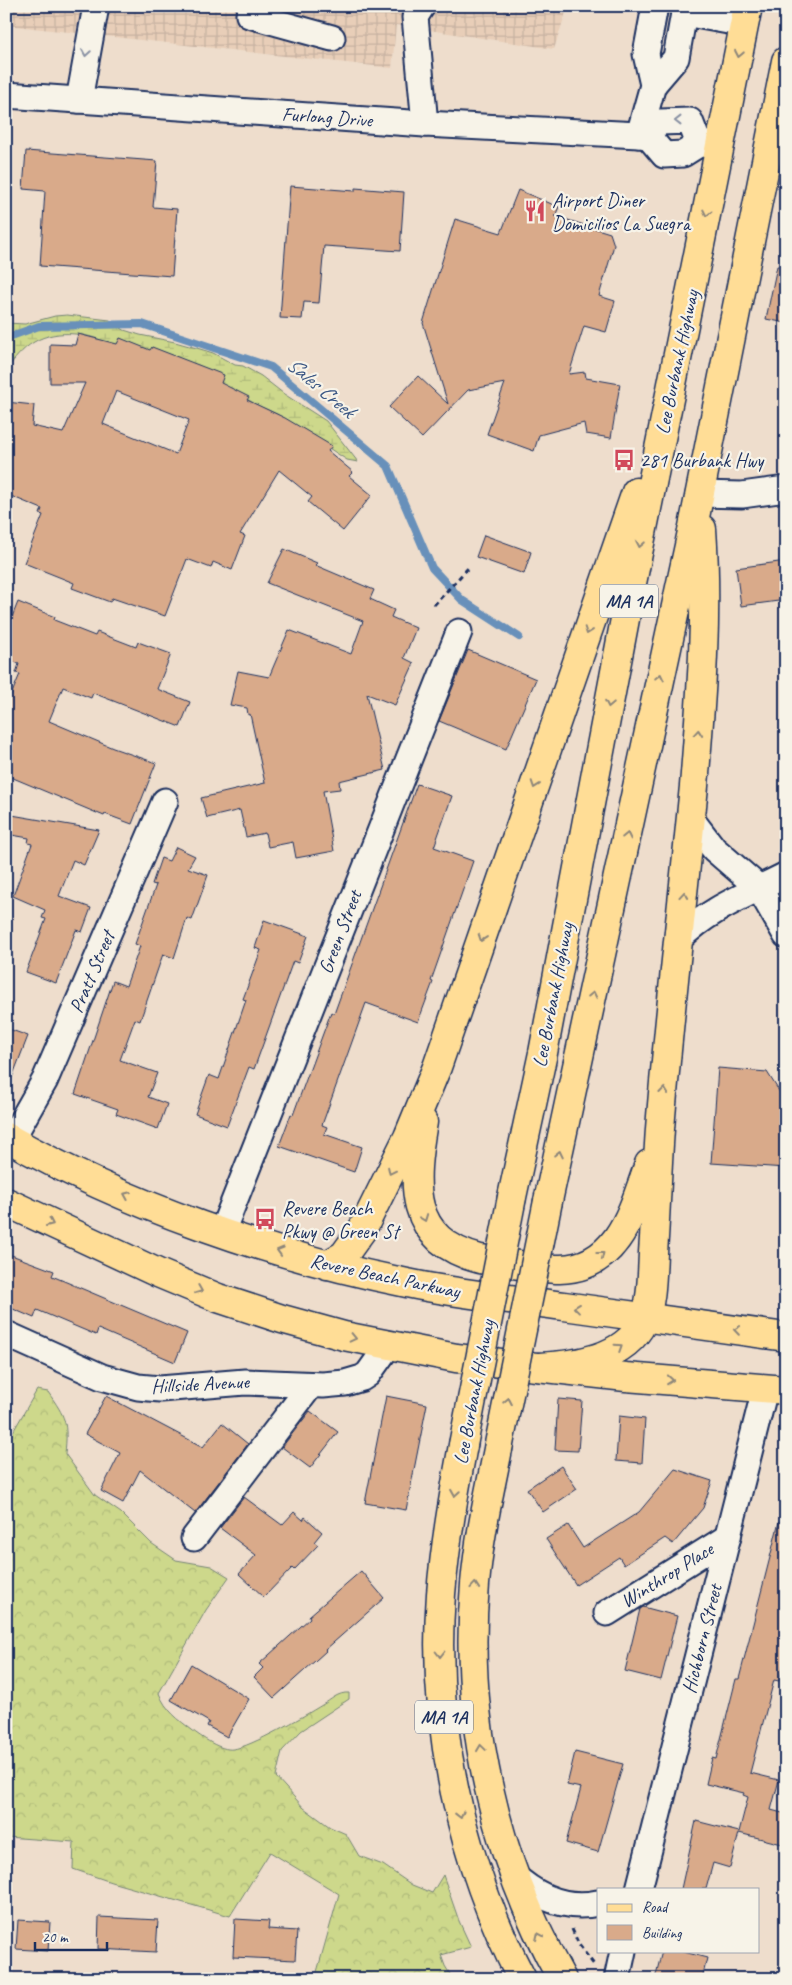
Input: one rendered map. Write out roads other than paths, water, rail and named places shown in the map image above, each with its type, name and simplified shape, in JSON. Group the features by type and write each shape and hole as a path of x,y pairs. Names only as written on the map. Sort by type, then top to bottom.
{"main road":[{"name":"Lee Burbank Highway","path":"522,1979 490,1909 469,1846 456,1796 443,1714 440,1664 441,1597 448,1535 463,1444 542,1053 628,603 672,386 710,144 747,15"},
{"name":"Lee Burbank Highway","path":"562,1979 540,1938 513,1875 495,1814 483,1759 476,1705 473,1648 477,1563 548,1202 699,494 786,61"},
{"path":"327,1265 344,1255 362,1230 408,1137 437,1067 672,386"},
{"path":"539,1367 574,1364 605,1356 627,1342 636,1333 646,1317 652,1274 660,1129 691,819 702,682 704,566 699,494"},
{"path":"437,1067 420,1137 419,1200 425,1222 431,1231 446,1245 468,1256 561,1269 583,1265 599,1257 619,1236 630,1215 660,1129"},
{"name":"Revere Beach Parkway","path":"9,1138 115,1190 155,1207 222,1232 327,1265 430,1288 786,1337"},
{"path":"6,1202 150,1269 218,1298 303,1325 388,1346 456,1358 776,1390"}],"street":[{"path":"79,100 96,6"},
{"path":"252,6 249,15 332,38"},
{"path":"422,6 415,17 425,124"},
{"path":"710,144 683,154 664,155 643,135 652,85 646,54 655,8 747,15"},
{"path":"652,85 676,58 684,10"},
{"name":"Furlong Drive","path":"6,95 425,124 643,135"},
{"path":"699,494 742,495 786,489"},
{"name":"Green Street","path":"222,1232 459,632"},
{"name":"Pratt Street","path":"9,1138 45,1080 166,801"},
{"path":"691,819 714,849 759,888 786,935"},
{"path":"679,939 695,924 714,911 786,875"},
{"name":"Hillside Avenue","path":"6,1334 102,1377 138,1386 170,1389 259,1381 311,1385 345,1383 362,1378 373,1367 388,1346"},
{"path":"194,1538 311,1385"},
{"name":"Hichborn Street","path":"639,1888 728,1537 776,1390"},
{"name":"Winthrop Place","path":"607,1613 728,1537"},
{"path":"513,1875 525,1886 551,1900 564,1904 597,1903"},
{"path":"606,1973 623,1952"}],"waterway":[{"name":"Sales Creek","path":"6,338 39,326 142,324 271,367 388,466 432,568 462,600 519,637"}],"place":[{"name":"Airport Diner Domicilios La Suegra","path":"535,211"},
{"name":"281 Burbank Hwy","path":"624,460"},
{"name":"Revere Beach Pkwy @ Green St","path":"265,1219"}]}
